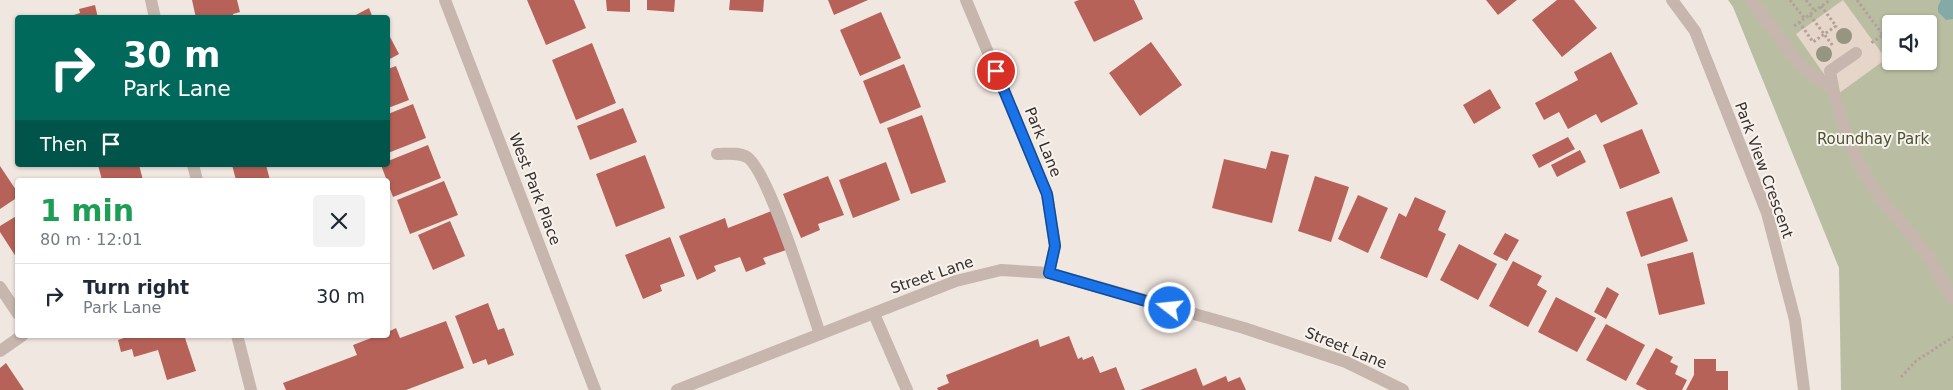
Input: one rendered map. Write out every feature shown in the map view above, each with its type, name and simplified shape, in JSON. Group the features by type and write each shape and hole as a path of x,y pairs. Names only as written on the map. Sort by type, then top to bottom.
{"street":[{"path":"151,0 154,15"},
{"name":"West Park Place","path":"444,0 595,390"},
{"name":"Park Lane","path":"966,0 1047,194 1055,246 1049,273"},
{"name":"Park View Crescent","path":"1672,0 1695,31 1766,213 1795,320 1804,390"},
{"path":"1751,0 1801,66 1833,90"},
{"path":"1856,53 1830,72 1833,90 1850,140 1867,176 1884,204 1930,260 1953,299"},
{"path":"717,154 740,154 748,158 758,172 782,223 820,334"},
{"name":"Street Lane","path":"677,390 956,281 1001,270 1049,273 1244,328 1346,362 1404,390"},
{"path":"0,287 15,310"},
{"path":"874,314 907,390"},
{"path":"0,351 19,338"},
{"path":"238,338 251,390"}],"path":[{"path":"1790,0 1804,18"},
{"path":"1806,0 1815,11"},
{"path":"1790,29 1830,0"},
{"path":"1856,53 1883,34 1857,0"},
{"path":"1799,22 1813,42 1836,26 1821,6"},
{"path":"1810,14 1845,62"},
{"path":"1901,377 1916,362 1953,337"}],"green space":[{"name":"Roundhay Park","path":"1728,0 1953,0 1953,390 1841,390 1839,268 1733,7"}],"shaded area":[{"path":"1843,0 1882,54 1882,62 1838,94 1796,34"}],"water":[{"path":"1941,0 1953,0 1953,19 1946,20 1938,12"}],"building":[{"path":"192,0 237,0 240,12 233,15 195,15"},
{"path":"527,0 574,0 586,28 546,45"},
{"path":"606,0 630,0 630,12 607,11"},
{"path":"647,0 675,0 674,12 647,10"},
{"path":"730,0 764,0 763,12 729,10"},
{"path":"828,0 868,0 834,15"},
{"path":"1079,0 1134,0 1143,19 1094,42 1074,2"},
{"path":"1486,0 1517,0 1498,15"},
{"path":"1557,0 1574,0 1597,28 1562,57 1532,20"},
{"path":"95,5 97,15 74,15 80,13 79,9"},
{"path":"369,8 372,15 356,15"},
{"path":"881,12 901,58 860,76 840,30"},
{"path":"390,37 399,54 390,59"},
{"path":"1151,42 1182,85 1140,116 1109,73"},
{"path":"592,43 616,103 576,120 552,60"},
{"path":"1611,52 1638,104 1601,123 1596,114 1568,129 1559,112 1544,120 1535,103 1578,80 1574,72"},
{"path":"904,64 921,107 880,124 863,81"},
{"path":"396,66 409,100 390,107 390,68"},
{"path":"1490,89 1501,108 1474,124 1463,105"},
{"path":"413,104 426,138 390,152 390,113"},
{"path":"623,108 637,142 590,160 577,126"},
{"path":"922,115 946,182 911,194 887,128"},
{"path":"1642,129 1660,173 1620,189 1603,145"},
{"path":"1568,137 1575,149 1539,168 1532,155"},
{"path":"428,145 441,178 393,197 390,189 390,178 386,178 382,167 390,167 390,160"},
{"path":"1580,150 1586,162 1557,177 1551,165"},
{"path":"1271,151 1289,155 1272,223 1212,208 1224,159 1266,169"},
{"path":"645,155 665,208 616,227 596,174"},
{"path":"886,162 900,200 853,218 839,180"},
{"path":"0,166 15,188 15,199 0,209"},
{"path":"99,167 140,167 142,178 101,178"},
{"path":"233,167 267,167 269,178 235,178"},
{"path":"828,176 844,215 818,224 820,230 801,238 783,194"},
{"path":"1315,176 1349,187 1331,242 1298,231"},
{"path":"444,181 458,215 410,234 397,200"},
{"path":"1358,195 1388,208 1368,253 1338,239"},
{"path":"1415,197 1446,211 1438,230 1446,234 1427,278 1380,258 1399,213 1406,217"},
{"path":"1672,197 1688,241 1641,257 1626,212"},
{"path":"774,210 789,249 763,258 766,264 746,272 740,257 714,266 716,271 697,280 679,236 725,218 728,228"},
{"path":"15,217 15,255 0,232 0,226"},
{"path":"450,221 465,256 433,270 418,235"},
{"path":"1505,233 1519,240 1507,261 1493,254"},
{"path":"670,237 685,276 660,285 662,291 643,299 625,255"},
{"path":"1459,244 1497,264 1478,300 1440,280"},
{"path":"1693,252 1705,304 1659,315 1647,264"},
{"path":"1513,261 1542,276 1537,285 1547,291 1528,327 1489,306"},
{"path":"1607,287 1619,294 1606,319 1594,312"},
{"path":"1556,297 1596,318 1577,352 1538,332"},
{"path":"488,303 498,330 504,328 514,355 488,365 486,359 473,364 455,316"},
{"path":"446,321 464,368 406,390 286,390 283,383 357,355 353,345 371,338 390,338 390,331 396,328 400,338"},
{"path":"1606,324 1645,345 1626,381 1586,360"},
{"path":"1069,336 1078,359 1082,357 1083,360 1093,356 1100,373 1116,367 1125,390 938,390 937,388 949,383 946,375 1038,339 1040,347"},
{"path":"124,338 185,338 196,371 167,380 158,350 134,357 132,349 121,352 118,340"},
{"path":"1656,348 1673,357 1670,362 1678,366 1675,374 1687,380 1682,390 1647,390 1636,384"},
{"path":"1694,359 1716,359 1716,371 1728,371 1728,390 1686,390 1694,375"},
{"path":"6,363 24,390 0,390 0,368"},
{"path":"1196,368 1203,386 1226,376 1228,382 1240,377 1246,390 1140,390"}],"route":[{"path":"996,71 1047,194 1055,246 1049,273 1170,308"}]}
